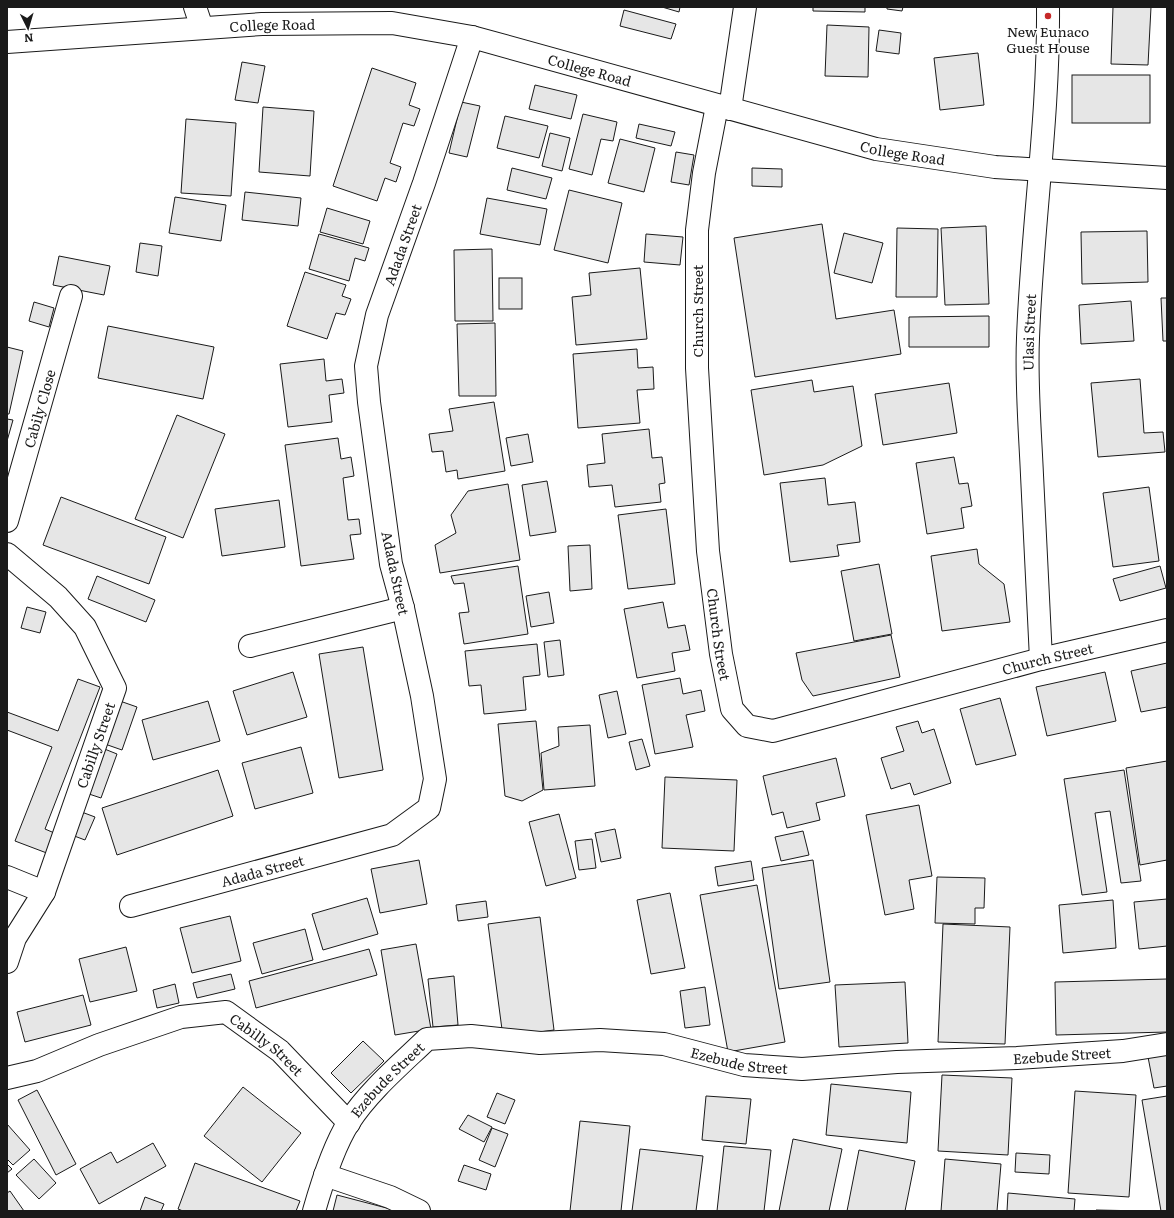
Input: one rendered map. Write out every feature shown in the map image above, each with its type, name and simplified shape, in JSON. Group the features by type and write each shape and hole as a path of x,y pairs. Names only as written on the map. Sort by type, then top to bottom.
{"street":[{"path":"195,7 202,28"},
{"name":"Church Street","path":"745,7 724,108 704,173 697,230 697,368 708,551 721,654 732,709 747,726 773,730 1041,659 1167,630"},
{"name":"Ulasi Street","path":"1041,659 1030,430 1028,339 1032,254 1042,170 1049,65 1048,7"},
{"name":"College Road","path":"7,42 262,24 392,23 472,36 674,92 724,108 876,149 996,167 1097,175 1167,178"},
{"name":"Adada Street","path":"131,906 392,835 429,808 435,779 422,696 403,608 391,564 369,402 366,366 377,315 424,183 472,36"},
{"name":"Cabily Close","path":"7,521 71,296"},
{"name":"Cabilly Street","path":"7,554 58,597 85,627 115,688 44,892 15,938 7,962"},
{"path":"250,646 403,608"},
{"path":"7,877 44,892"},
{"name":"Cabilly Street","path":"7,1078 37,1071 99,1045 181,1017 226,1012 280,1051 349,1122"},
{"name":"Ezebude Street","path":"314,1211 325,1175 349,1122 368,1099 427,1039 471,1036 540,1043 600,1040 664,1044 744,1065 802,1069 897,1062 1018,1058 1123,1051 1167,1044"},
{"path":"325,1175 390,1197 419,1211"}],"building":[{"path":"662,7 680,7 679,12"},
{"path":"813,7 865,7 865,12 813,11"},
{"path":"887,7 903,7 902,11 887,9"},
{"path":"1113,7 1151,7 1148,65 1111,64"},
{"path":"624,10 676,24 671,39 620,26"},
{"path":"827,25 869,27 868,77 825,76"},
{"path":"879,30 901,33 899,54 876,51"},
{"path":"978,53 984,105 940,110 934,58"},
{"path":"242,62 265,66 258,103 235,100"},
{"path":"372,68 416,83 409,105 420,109 414,126 403,123 390,163 401,167 396,182 385,178 377,201 333,186"},
{"path":"1072,75 1150,75 1150,123 1072,123"},
{"path":"535,85 577,95 571,119 529,109"},
{"path":"461,102 480,106 467,157 449,153"},
{"path":"263,107 314,111 310,176 259,172"},
{"path":"583,114 617,122 613,141 601,139 592,175 569,169"},
{"path":"505,116 548,126 539,158 497,148"},
{"path":"186,119 236,123 231,196 181,193"},
{"path":"639,124 675,132 671,146 636,138"},
{"path":"550,133 570,138 562,171 542,166"},
{"path":"620,139 655,148 644,192 608,183"},
{"path":"676,152 694,155 689,185 671,182"},
{"path":"512,168 552,178 546,199 507,190"},
{"path":"752,168 782,169 782,187 752,186"},
{"path":"569,190 622,203 608,263 554,250"},
{"path":"245,192 301,198 298,226 242,220"},
{"path":"175,197 226,205 221,241 169,233"},
{"path":"487,198 547,209 540,245 480,234"},
{"path":"327,208 370,221 363,244 320,232"},
{"path":"822,224 836,319 894,310 901,354 755,377 734,238"},
{"path":"986,226 989,304 945,305 941,228"},
{"path":"897,228 938,229 937,297 896,297"},
{"path":"1147,231 1148,282 1082,284 1081,232"},
{"path":"844,233 883,243 872,283 834,273"},
{"path":"319,234 369,248 365,261 355,258 349,281 309,269"},
{"path":"646,234 683,237 680,265 644,262"},
{"path":"140,243 162,246 158,276 136,272"},
{"path":"492,249 493,321 455,321 454,250"},
{"path":"59,256 110,266 104,295 53,285"},
{"path":"640,268 647,339 576,345 572,297 591,295 589,273"},
{"path":"305,272 346,285 342,296 351,299 345,315 336,313 327,339 287,326"},
{"path":"499,278 522,278 522,309 499,309"},
{"path":"1161,298 1167,298 1167,341 1163,341"},
{"path":"1131,301 1134,341 1081,344 1079,305"},
{"path":"34,302 54,308 49,327 29,321"},
{"path":"989,316 989,347 909,347 909,317"},
{"path":"495,323 496,396 459,396 457,324"},
{"path":"108,326 214,347 203,399 98,378"},
{"path":"7,347 23,351 9,414 7,414"},
{"path":"637,349 638,368 653,367 654,389 637,390 640,423 578,428 573,354"},
{"path":"324,359 326,381 342,379 344,393 329,395 332,422 288,427 280,364"},
{"path":"1140,379 1144,433 1163,432 1165,452 1098,457 1091,383"},
{"path":"812,380 814,392 853,386 862,446 823,465 764,475 751,390"},
{"path":"949,383 957,433 883,445 875,394"},
{"path":"494,402 505,471 458,479 457,470 446,472 443,451 432,452 429,434 453,431 449,409"},
{"path":"177,415 225,434 183,538 135,519"},
{"path":"7,419 13,420 7,441"},
{"path":"649,429 652,458 662,457 665,483 659,484 661,502 615,507 612,485 589,487 587,465 605,463 602,434"},
{"path":"528,434 533,462 511,466 506,438"},
{"path":"338,438 341,459 351,457 354,476 343,478 348,520 359,519 361,534 350,535 354,559 301,566 285,445"},
{"path":"954,457 959,484 968,483 972,506 961,508 964,528 927,534 916,463"},
{"path":"825,478 828,505 855,502 860,542 837,545 839,556 790,562 780,483"},
{"path":"547,481 556,532 530,536 522,485"},
{"path":"508,484 520,560 440,573 435,545 456,533 451,515 468,491"},
{"path":"1149,487 1159,561 1113,567 1103,493"},
{"path":"61,497 166,537 149,584 43,545"},
{"path":"279,500 285,547 222,556 215,509"},
{"path":"666,509 675,584 628,589 618,515"},
{"path":"590,545 592,589 570,591 568,546"},
{"path":"977,549 979,564 1004,584 1010,622 942,631 931,556"},
{"path":"879,564 892,634 854,641 841,571"},
{"path":"518,566 528,634 464,644 459,613 469,612 464,583 454,584 451,576"},
{"path":"1160,566 1166,588 1120,601 1113,579"},
{"path":"97,576 155,600 146,622 88,599"},
{"path":"549,592 554,623 531,627 526,596"},
{"path":"663,602 668,628 685,625 690,650 672,653 675,671 637,678 624,609"},
{"path":"27,607 46,612 40,633 21,628"},
{"path":"891,635 900,677 813,696 802,680 796,653"},
{"path":"560,640 564,675 548,677 544,642"},
{"path":"537,644 540,675 523,677 526,710 484,714 481,685 469,686 465,651"},
{"path":"363,647 383,770 339,778 319,654"},
{"path":"1167,663 1167,707 1141,712 1131,671"},
{"path":"293,672 307,717 247,735 233,691"},
{"path":"1105,672 1116,721 1047,736 1036,687"},
{"path":"680,678 683,694 701,690 705,711 686,715 693,747 655,754 642,685"},
{"path":"78,679 100,687 45,829 59,835 52,855 15,841 52,747 7,730 7,712 58,731"},
{"path":"617,691 626,734 608,738 599,695"},
{"path":"1000,698 1016,755 976,765 960,709"},
{"path":"117,700 137,707 122,750 102,743"},
{"path":"208,701 220,741 153,760 142,720"},
{"path":"536,721 543,790 522,801 505,796 498,724"},
{"path":"918,721 922,733 934,729 951,783 914,795 910,783 891,789 881,758 904,751 896,727"},
{"path":"590,725 595,786 544,790 541,753 559,746 558,727"},
{"path":"642,739 650,766 636,770 629,742"},
{"path":"97,746 117,754 101,798 80,791"},
{"path":"301,747 313,793 255,809 242,763"},
{"path":"836,758 845,796 816,803 820,820 787,828 783,812 772,815 763,776"},
{"path":"1167,761 1167,860 1140,865 1126,768"},
{"path":"218,770 233,816 117,855 102,808"},
{"path":"1124,770 1141,881 1121,883 1110,811 1095,813 1107,892 1082,895 1064,779"},
{"path":"665,777 737,780 734,851 662,848"},
{"path":"919,805 932,876 909,880 914,909 885,915 866,815"},
{"path":"79,811 95,817 85,840 69,834"},
{"path":"559,814 576,878 546,886 529,822"},
{"path":"615,829 621,858 601,862 595,833"},
{"path":"803,831 809,855 781,861 775,837"},
{"path":"592,839 596,868 579,870 575,841"},
{"path":"419,860 427,904 380,913 371,869"},
{"path":"813,860 830,982 779,989 762,868"},
{"path":"751,861 754,880 718,886 715,867"},
{"path":"937,877 985,878 984,908 975,908 975,924 935,923"},
{"path":"757,885 785,1042 728,1052 700,895"},
{"path":"670,893 685,968 651,974 637,900"},
{"path":"367,898 378,934 323,950 312,914"},
{"path":"1167,899 1167,946 1139,949 1134,902"},
{"path":"1113,900 1116,948 1063,953 1059,905"},
{"path":"486,901 488,917 458,921 456,905"},
{"path":"230,916 241,961 192,973 180,928"},
{"path":"540,917 554,1030 503,1037 488,924"},
{"path":"943,924 1010,927 1005,1044 938,1042"},
{"path":"305,929 313,960 262,974 253,943"},
{"path":"416,944 431,1029 395,1035 381,950"},
{"path":"126,947 137,991 90,1002 79,959"},
{"path":"369,949 377,975 256,1008 249,981"},
{"path":"231,974 235,989 197,998 193,983"},
{"path":"454,976 458,1025 433,1027 428,979"},
{"path":"1167,979 1167,1032 1056,1035 1055,982"},
{"path":"905,982 908,1043 839,1047 835,985"},
{"path":"175,984 179,1003 157,1008 153,990"},
{"path":"705,987 710,1025 685,1028 680,991"},
{"path":"83,995 91,1025 25,1042 17,1012"},
{"path":"363,1041 384,1061 351,1093 331,1073"},
{"path":"1167,1052 1167,1086 1154,1088 1148,1057"},
{"path":"942,1075 1012,1078 1008,1155 938,1151"},
{"path":"831,1084 911,1092 907,1143 826,1135"},
{"path":"243,1087 301,1133 262,1182 204,1136"},
{"path":"37,1090 76,1164 56,1175 18,1100"},
{"path":"1075,1091 1136,1095 1129,1197 1068,1193"},
{"path":"497,1093 515,1100 505,1124 487,1117"},
{"path":"706,1096 751,1099 746,1144 702,1140"},
{"path":"1167,1096 1167,1211 1161,1211 1142,1100"},
{"path":"468,1115 492,1127 484,1142 459,1129"},
{"path":"580,1121 630,1126 621,1211 570,1211"},
{"path":"7,1124 30,1150 13,1165 7,1159"},
{"path":"492,1128 508,1134 495,1167 479,1160"},
{"path":"793,1139 842,1149 829,1211 779,1211"},
{"path":"153,1143 166,1166 99,1204 80,1169 111,1152 117,1163"},
{"path":"724,1146 771,1150 764,1211 717,1211"},
{"path":"640,1149 703,1156 696,1211 632,1211"},
{"path":"859,1150 915,1161 905,1211 847,1211"},
{"path":"1016,1153 1050,1155 1049,1174 1015,1172"},
{"path":"34,1159 56,1183 39,1199 16,1175"},
{"path":"945,1159 1001,1164 997,1211 941,1211"},
{"path":"195,1163 300,1201 296,1211 183,1211 178,1209"},
{"path":"7,1164 12,1169 7,1173"},
{"path":"464,1165 491,1174 486,1190 458,1181"},
{"path":"10,1191 24,1211 7,1211 7,1193"},
{"path":"1008,1193 1075,1199 1074,1211 1007,1211"},
{"path":"337,1195 398,1211 333,1211"},
{"path":"145,1197 164,1204 161,1211 140,1211"},
{"path":"1096,1210 1145,1211 1096,1211"}],"place":[{"name":"New Eunaco Guest House","path":"1048,16"}]}
